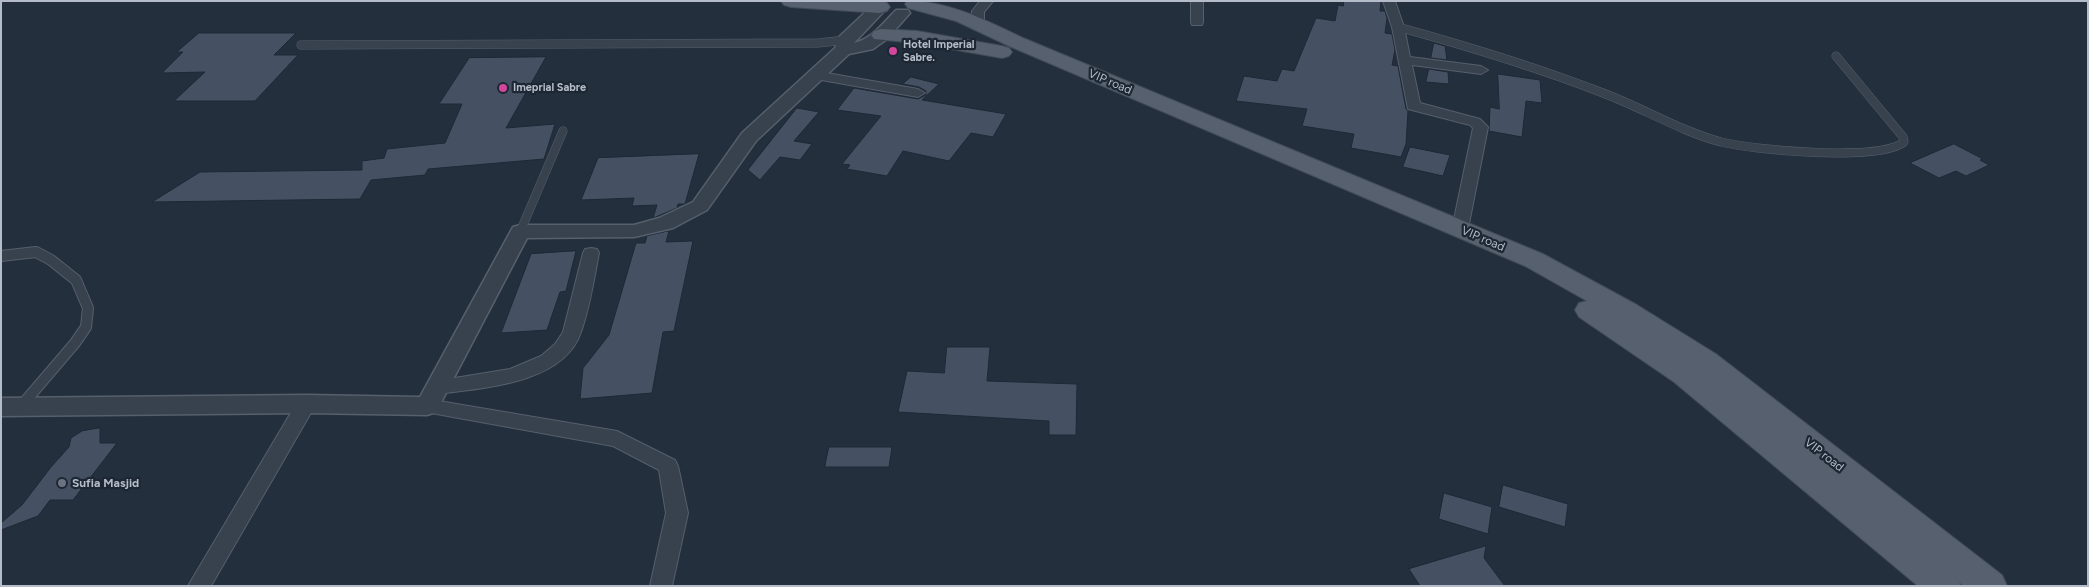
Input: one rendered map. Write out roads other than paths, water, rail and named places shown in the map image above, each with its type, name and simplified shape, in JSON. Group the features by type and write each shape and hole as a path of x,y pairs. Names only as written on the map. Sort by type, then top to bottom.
{"main road":[{"name":"VIP road","path":"791,1 902,5 962,16 982,13 1016,42 1534,260 1627,312 1706,361 1989,586"},
{"name":"VIP road","path":"902,5 933,22 1002,52 1526,275 1599,316 1684,375 1943,586"},
{"path":"881,35 917,38 1002,52"}],"street":[{"path":"1197,1 1197,22"},
{"path":"1389,1 1398,27 1413,106 1475,122 1481,127 1460,229"},
{"path":"845,45 867,45 881,35 902,5"},
{"path":"432,397 520,232 634,231 666,223 700,206 749,137 845,45 902,5"},
{"path":"1404,60 1481,70"},
{"path":"815,75 918,93"},
{"path":"11,407 306,404 432,397 526,371 548,361 566,344 572,333 591,253"},
{"path":"432,397 617,439 668,466 677,513 661,586"},
{"path":"200,586 306,404"}],"lane":[{"path":"1398,27 1488,53 1604,93 1678,127 1724,143 1787,151 1836,152 1865,151 1899,146 1904,142 1903,137 1836,56"},
{"path":"300,45 818,43 845,45"},
{"path":"520,232 563,130"},
{"path":"1,256 36,252 52,260 76,280 88,308 86,327 75,343 11,407"}],"place":[{"name":"Hotel Imperial Sabre.","path":"893,51"},
{"name":"Imeprial Sabre","path":"503,88"},
{"name":"Sufia Masjid","path":"62,483"}]}
